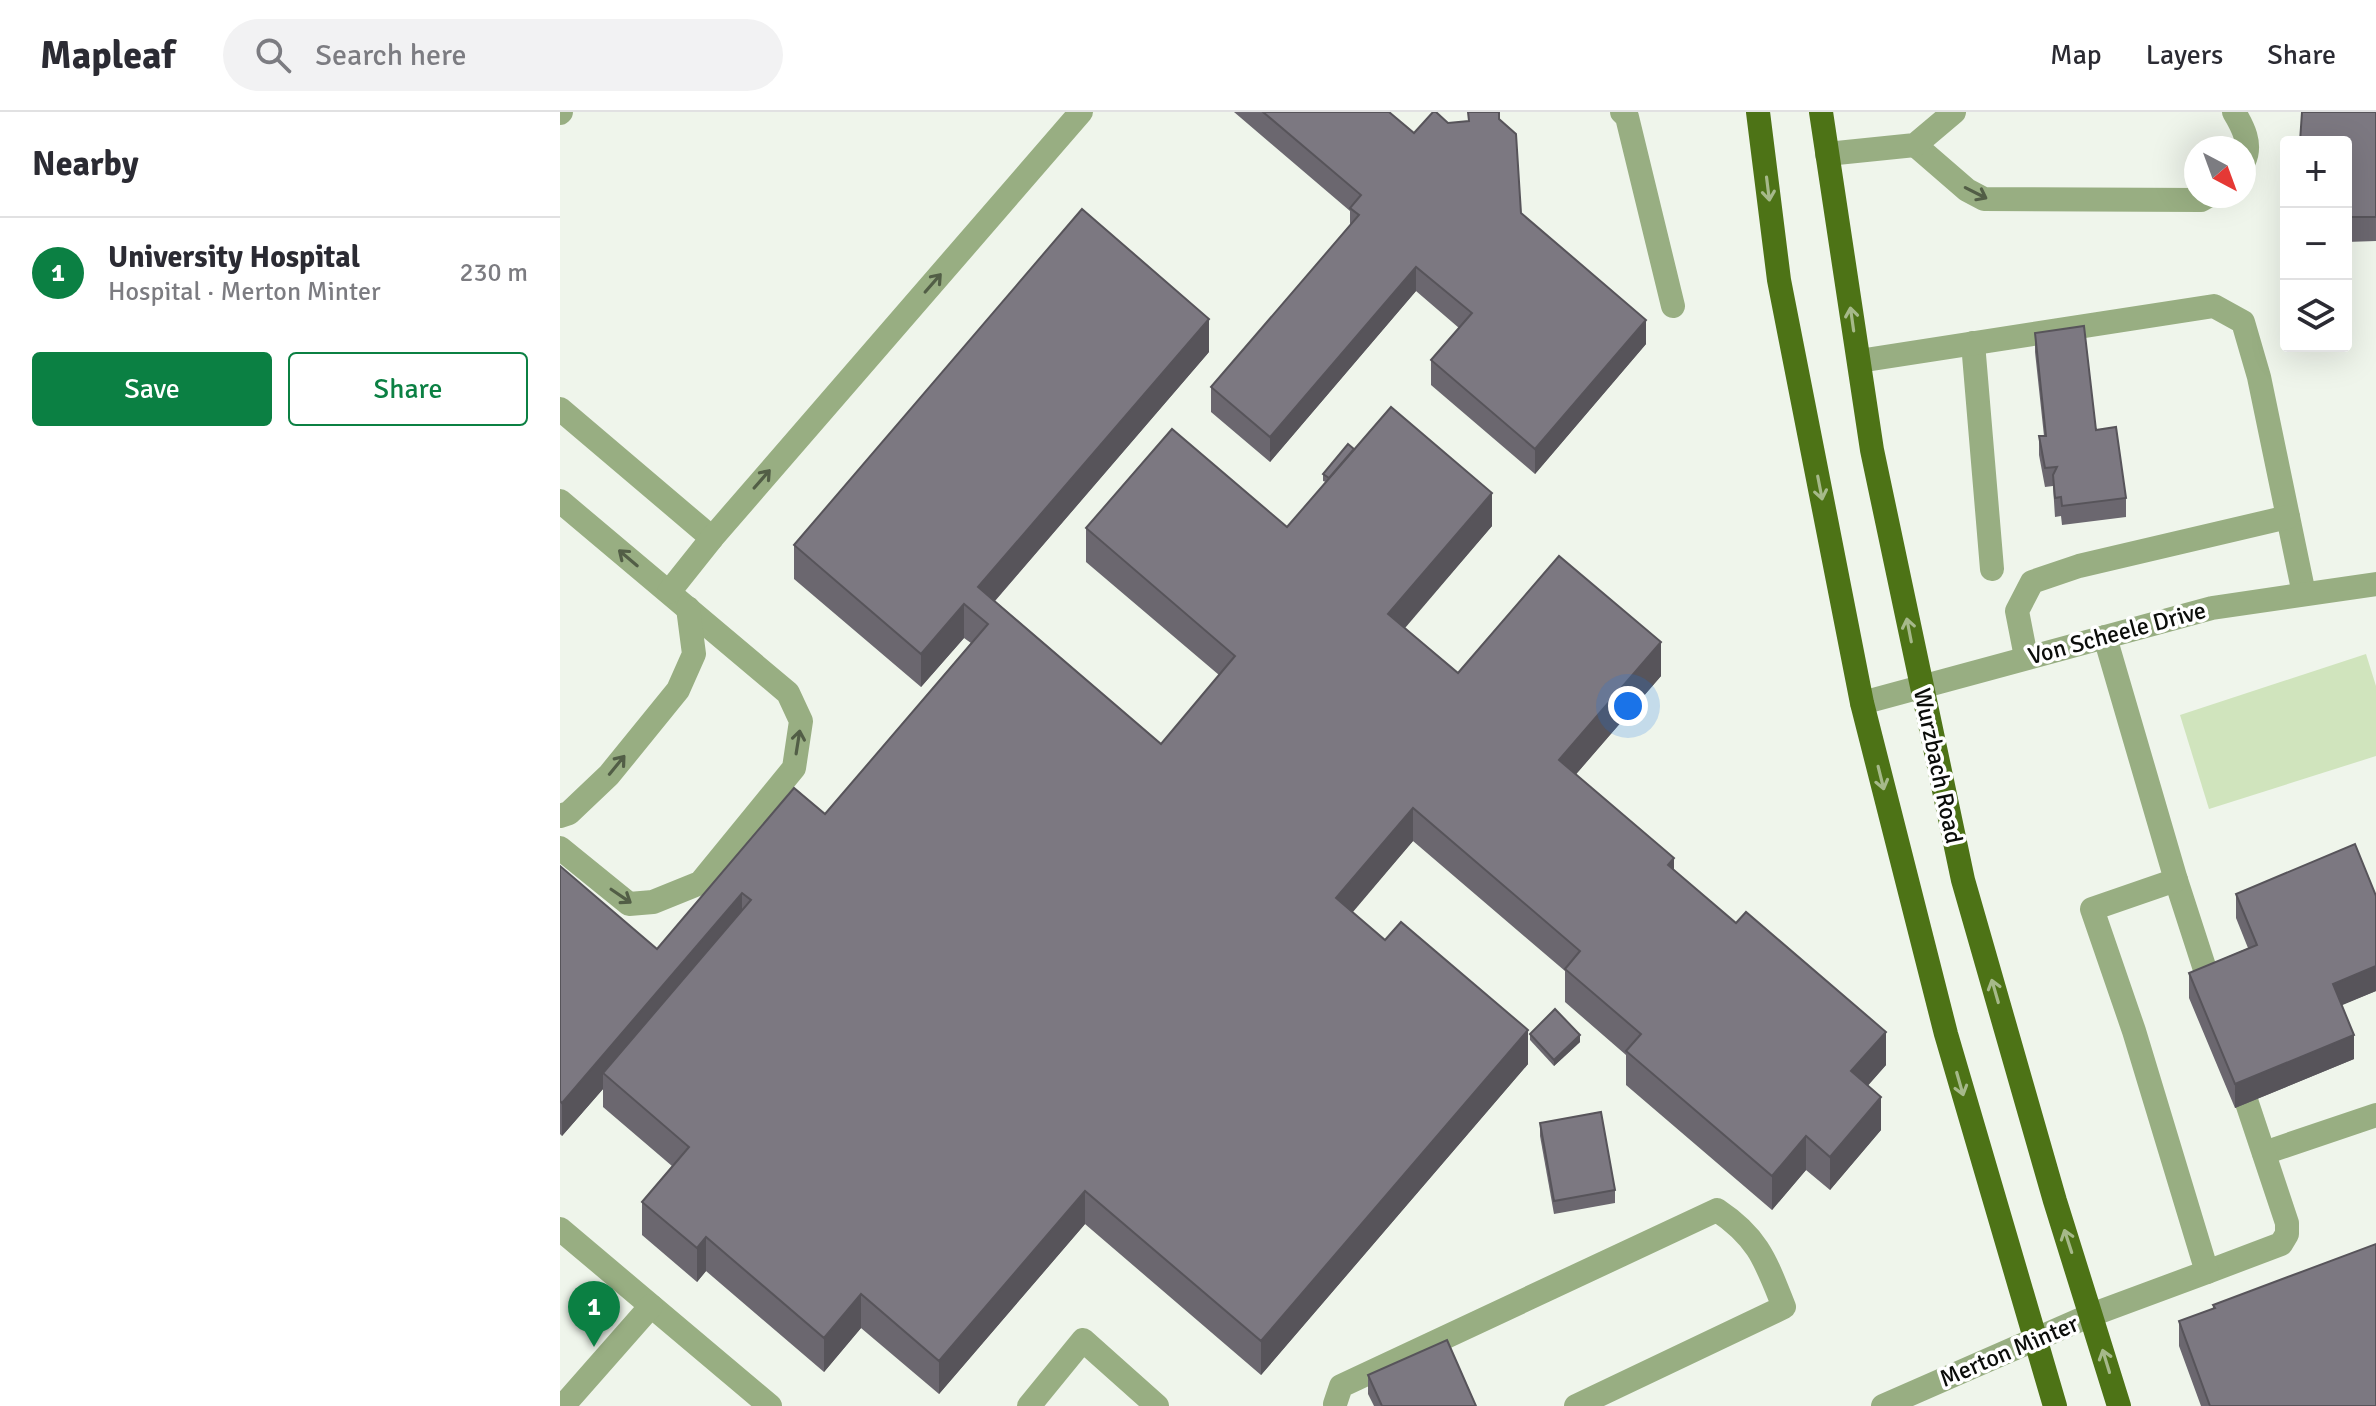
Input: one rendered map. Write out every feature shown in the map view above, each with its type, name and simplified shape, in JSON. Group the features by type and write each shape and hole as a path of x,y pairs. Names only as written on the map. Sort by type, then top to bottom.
{"main road":[{"path":"1758,112 1779,280 1862,703 1946,1034 2055,1406"},
{"name":"Wurzbach Road","path":"1821,112 1872,450 1963,880 2055,1201 2119,1406"}],"street":[{"path":"560,816 569,813 609,775 678,690 694,654 678,600 712,538 1081,112"},
{"path":"1827,154 1915,145 1954,112"},
{"path":"2234,112 2245,136"},
{"path":"1626,114 1673,306"},
{"path":"1915,145 1967,190 1984,199 2184,200"},
{"path":"1859,361 2214,306 2243,322 2259,377 2304,594"},
{"path":"1973,343 1992,569"},
{"path":"560,409 712,538"},
{"path":"560,501 788,693 801,721 794,768 700,883 653,902 629,904 560,848"},
{"path":"2026,657 2017,611 2032,582 2079,566 2288,517"},
{"name":"Von Scheele Drive","path":"1862,703 2212,608 2376,584"},
{"path":"2105,637 2211,988"},
{"path":"2176,880 2092,909 2134,1031 2207,1272"},
{"name":"Merton Minter","path":"1883,1406 2091,1315 2281,1244 2287,1234 2287,1223 2247,1103"},
{"path":"2264,1153 2376,1115"},
{"path":"1333,1405 1341,1386 1717,1210 1740,1225 1762,1252 1784,1307 1576,1406"},
{"path":"560,1229 770,1406"},
{"path":"577,1401 651,1306"},
{"path":"1029,1406 1083,1340 1157,1406"}],"green space":[{"path":"2366,654 2376,686 2376,756 2209,809 2180,715"}],"building":[{"path":"1263,112 1389,112 1414,133 1433,112 1448,123 1469,121 1468,112 1499,112 1499,119 1516,134 1521,213 1646,320 1535,449 1431,360 1472,313 1416,267 1270,437 1211,387 1359,215 1350,208 1361,195"},
{"path":"2302,112 2376,112 2376,217 2352,217 2352,136 2300,136"},
{"path":"1082,209 1209,319 978,587 1161,744 1235,656 1086,528 1172,429 1287,527 1391,407 1492,493 1388,614 1458,673 1559,556 1661,642 1559,760 1674,858 1668,865 1736,923 1746,912 1886,1032 1851,1071 1881,1097 1830,1157 1806,1136 1772,1176 1626,1051 1641,1034 1565,969 1580,951 1413,808 1336,898 1385,940 1401,922 1528,1030 1261,1341 1085,1191 939,1361 861,1294 824,1338 706,1237 697,1248 642,1202 689,1147 603,1073 751,900 742,893 562,1103 560,1101 560,866 657,949 794,788 825,814 988,624 964,604 921,654 794,545"},
{"path":"2084,326 2096,430 2116,427 2126,498 2062,506 2061,497 2055,498 2053,475 2057,467 2045,468 2039,436 2046,436 2035,333"},
{"path":"1348,444 1354,449 1329,478 1323,474"},
{"path":"2355,844 2376,896 2376,966 2333,984 2354,1035 2235,1084 2189,973 2257,945 2236,894"},
{"path":"1555,1009 1580,1035 1554,1060 1530,1034"},
{"path":"1601,1112 1615,1190 1554,1201 1540,1123"},
{"path":"2376,1244 2376,1406 2210,1406 2179,1321 2215,1308 2213,1305"},
{"path":"1447,1340 1476,1406 1382,1406 1368,1375"}],"place":[{"name":"University Hospital","path":"594,1347"}]}
